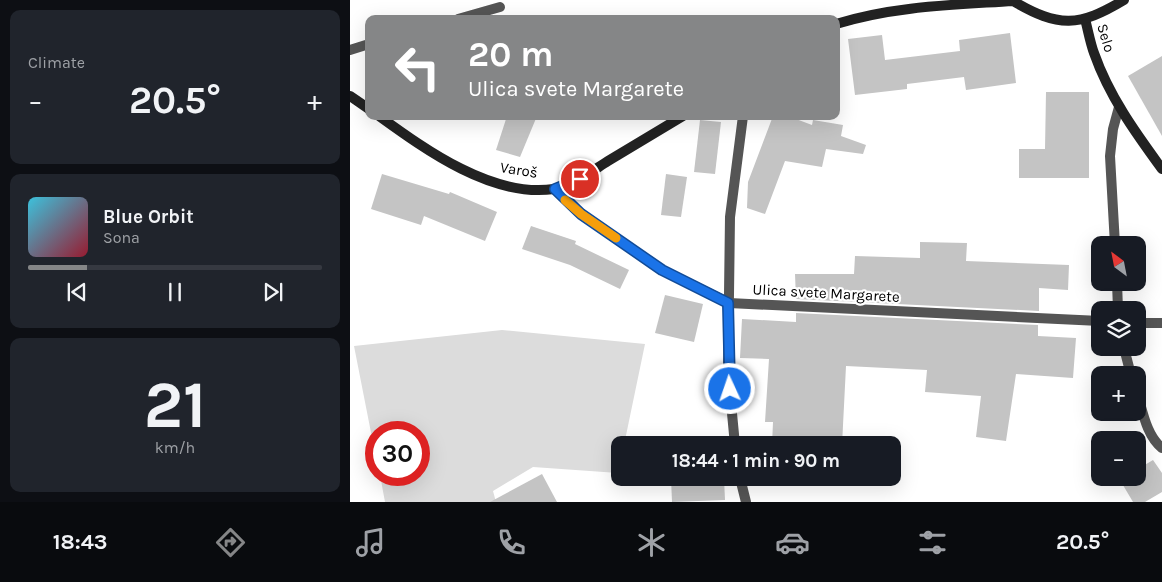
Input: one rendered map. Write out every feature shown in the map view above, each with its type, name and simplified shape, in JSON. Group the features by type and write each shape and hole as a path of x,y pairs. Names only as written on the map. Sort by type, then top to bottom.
{"main road":[{"path":"1085,19 1107,10 1124,0"},
{"path":"840,23 872,14 914,7 1013,1"},
{"name":"Selo","path":"1013,1 1026,9 1055,21 1070,22 1085,19 1093,52 1119,107 1162,169"},
{"path":"350,96 365,106"},
{"name":"Varoš","path":"385,120 443,160 486,179 512,187 533,189 555,189 580,179 676,120"}],"street":[{"path":"472,15 500,7"},
{"path":"350,50 365,45"},
{"path":"1114,236 1110,156 1112,128 1119,107"},
{"path":"734,436 728,371 730,217 742,120"},
{"name":"Ulica svete Margarete","path":"555,189 581,214 662,270 728,303 1091,321"},
{"path":"1146,323 1162,323"},
{"path":"1146,421 1148,429 1162,448"},
{"path":"742,486 746,502"}],"shaded area":[{"path":"502,330 645,344 626,436 611,436 611,473 533,467 493,491 496,502 385,502 382,486 430,486 430,421 369,421 354,346"}],"building":[{"path":"1010,33 1016,83 966,90 964,77 907,84 907,89 855,95 848,39 882,35 885,60 960,51 959,40"},
{"path":"1162,56 1162,136 1128,76"},
{"path":"1046,92 1089,92 1089,178 1019,178 1019,149 1045,149"},
{"path":"506,120 535,120 520,157 496,150"},
{"path":"700,120 721,122 715,174 694,172"},
{"path":"771,120 799,120 812,125 813,120 843,125 841,136 866,145 863,154 826,149 822,167 785,161 765,214 747,208 748,182"},
{"path":"382,174 449,194 450,192 497,212 485,241 424,216 421,225 371,209"},
{"path":"666,174 687,177 681,217 661,215"},
{"path":"531,226 576,241 575,244 629,270 620,289 570,265 522,249"},
{"path":"920,242 967,243 966,261 1069,265 1068,290 1039,288 1039,311 796,299 795,274 854,274 855,256 920,258"},
{"path":"665,295 703,304 694,342 655,333"},
{"path":"796,313 1038,325 1038,336 1076,338 1073,378 1016,374 1006,441 976,437 981,396 925,392 927,370 846,366 842,436 772,436 773,422 765,422 769,359 740,358 742,319 796,322"},
{"path":"1153,460 1162,473 1162,492 1145,502 1133,502 1124,486 1146,486 1146,464"},
{"path":"542,474 557,502 490,502"},
{"path":"671,486 724,486 725,500 672,502"}],"slow traffic":[{"path":"565,200 581,214 616,238"}],"route":[{"path":"580,179 555,189 581,214 662,270 728,303 728,371 730,389"}]}
